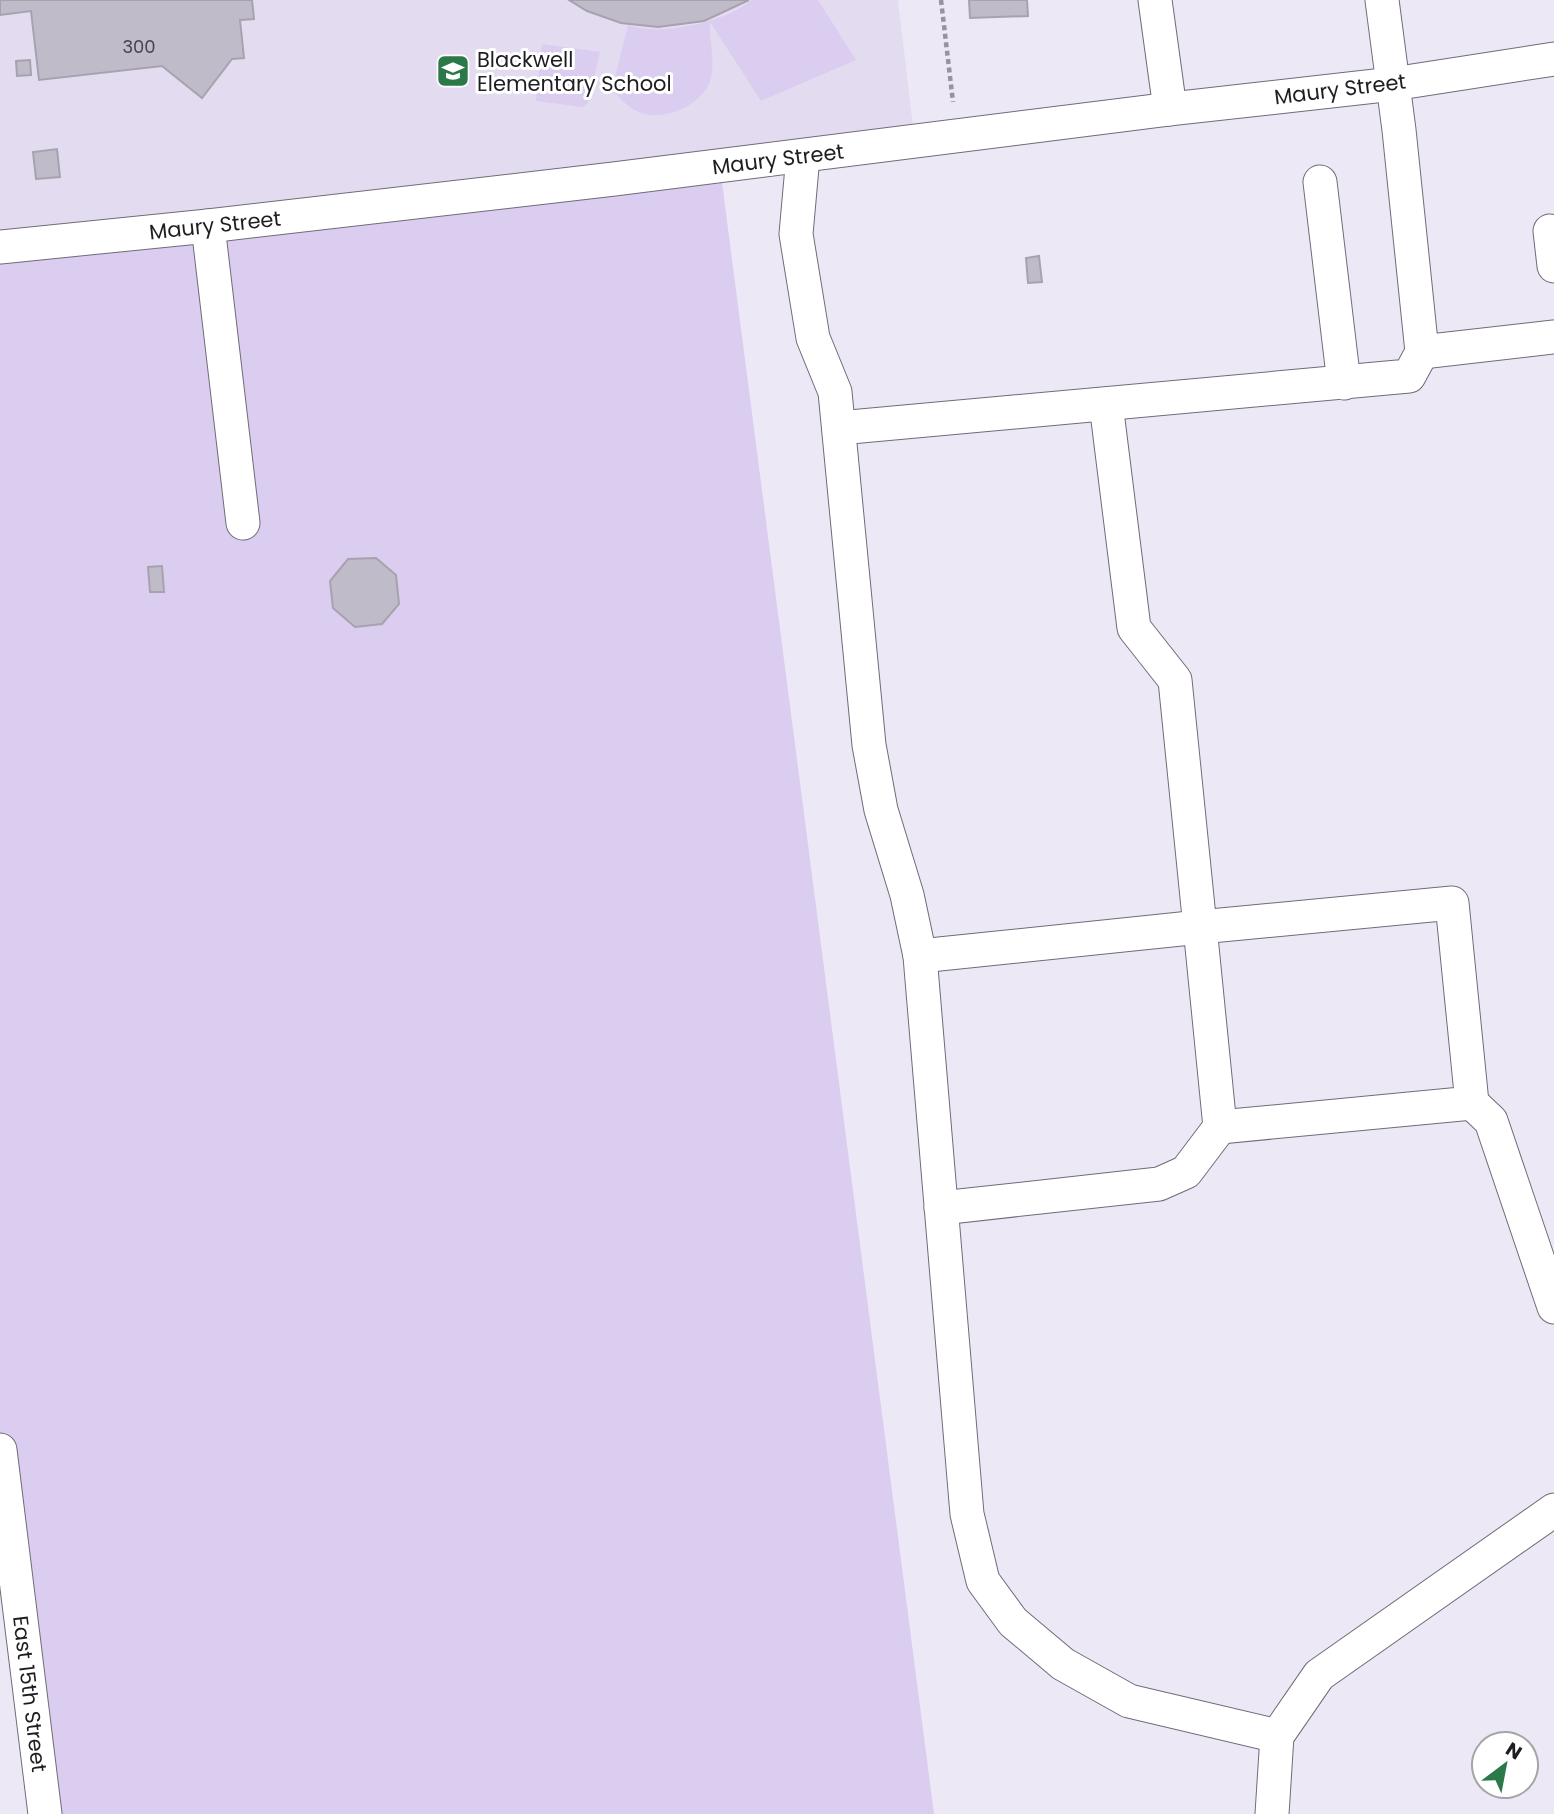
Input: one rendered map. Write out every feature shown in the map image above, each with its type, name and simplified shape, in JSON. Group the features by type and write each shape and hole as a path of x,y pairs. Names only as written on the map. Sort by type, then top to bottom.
{"street":[{"path":"1155,0 1170,109"},
{"path":"839,428 1409,376 1422,352 1382,0"},
{"name":"Maury Street","path":"0,247 208,226 803,156 1170,109 1393,84 1554,59"},
{"path":"803,156 796,234 813,338 835,391 869,746 881,810 907,895 920,956 967,1514 983,1581 1013,1622 1063,1664 1129,1701 1276,1735"},
{"path":"1320,183 1344,383"},
{"path":"208,226 243,523"},
{"path":"1550,231 1554,266"},
{"path":"1422,352 1554,337"},
{"path":"941,1208 1159,1184 1186,1172 1220,1127 1175,680 1134,628 1106,404"},
{"path":"920,956 1452,904 1472,1103 1491,1121 1554,1307"},
{"path":"1220,1127 1472,1103"},
{"name":"East 15th Street","path":"0,1450 45,1814"},
{"path":"1272,1814 1276,1735 1319,1675 1554,1510"}],"path":[{"path":"941,0 953,102"}],"shaded area":[{"name":"Blackwell Elementary School","path":"0,0 898,0 915,143 0,246"},
{"path":"752,0 818,0 856,60 761,101 710,22 712,74 706,90 691,104 672,113 651,115 633,109 612,90 628,25 658,29 693,25 726,15"},
{"path":"542,44 600,52 588,103 582,107 536,101"},
{"path":"720,167 934,1814 45,1814 0,1438 0,246"}],"building":[{"path":"0,0 252,0 254,19 240,20 244,58 232,59 202,98 162,66 39,80 31,11 0,15"},
{"path":"569,0 749,0 704,21 658,27 621,23 587,11"},
{"path":"969,0 1027,0 1028,16 970,18"},
{"path":"30,60 31,75 17,76 16,61"},
{"path":"57,149 60,177 36,179 33,152"},
{"path":"1039,256 1042,282 1028,283 1026,258"},
{"path":"376,558 396,575 399,604 382,624 355,627 333,608 330,581 348,559"},
{"path":"162,566 164,592 150,592 148,567"}],"place":[{"name":"Blackwell Elementary School","path":"453,71"}]}
